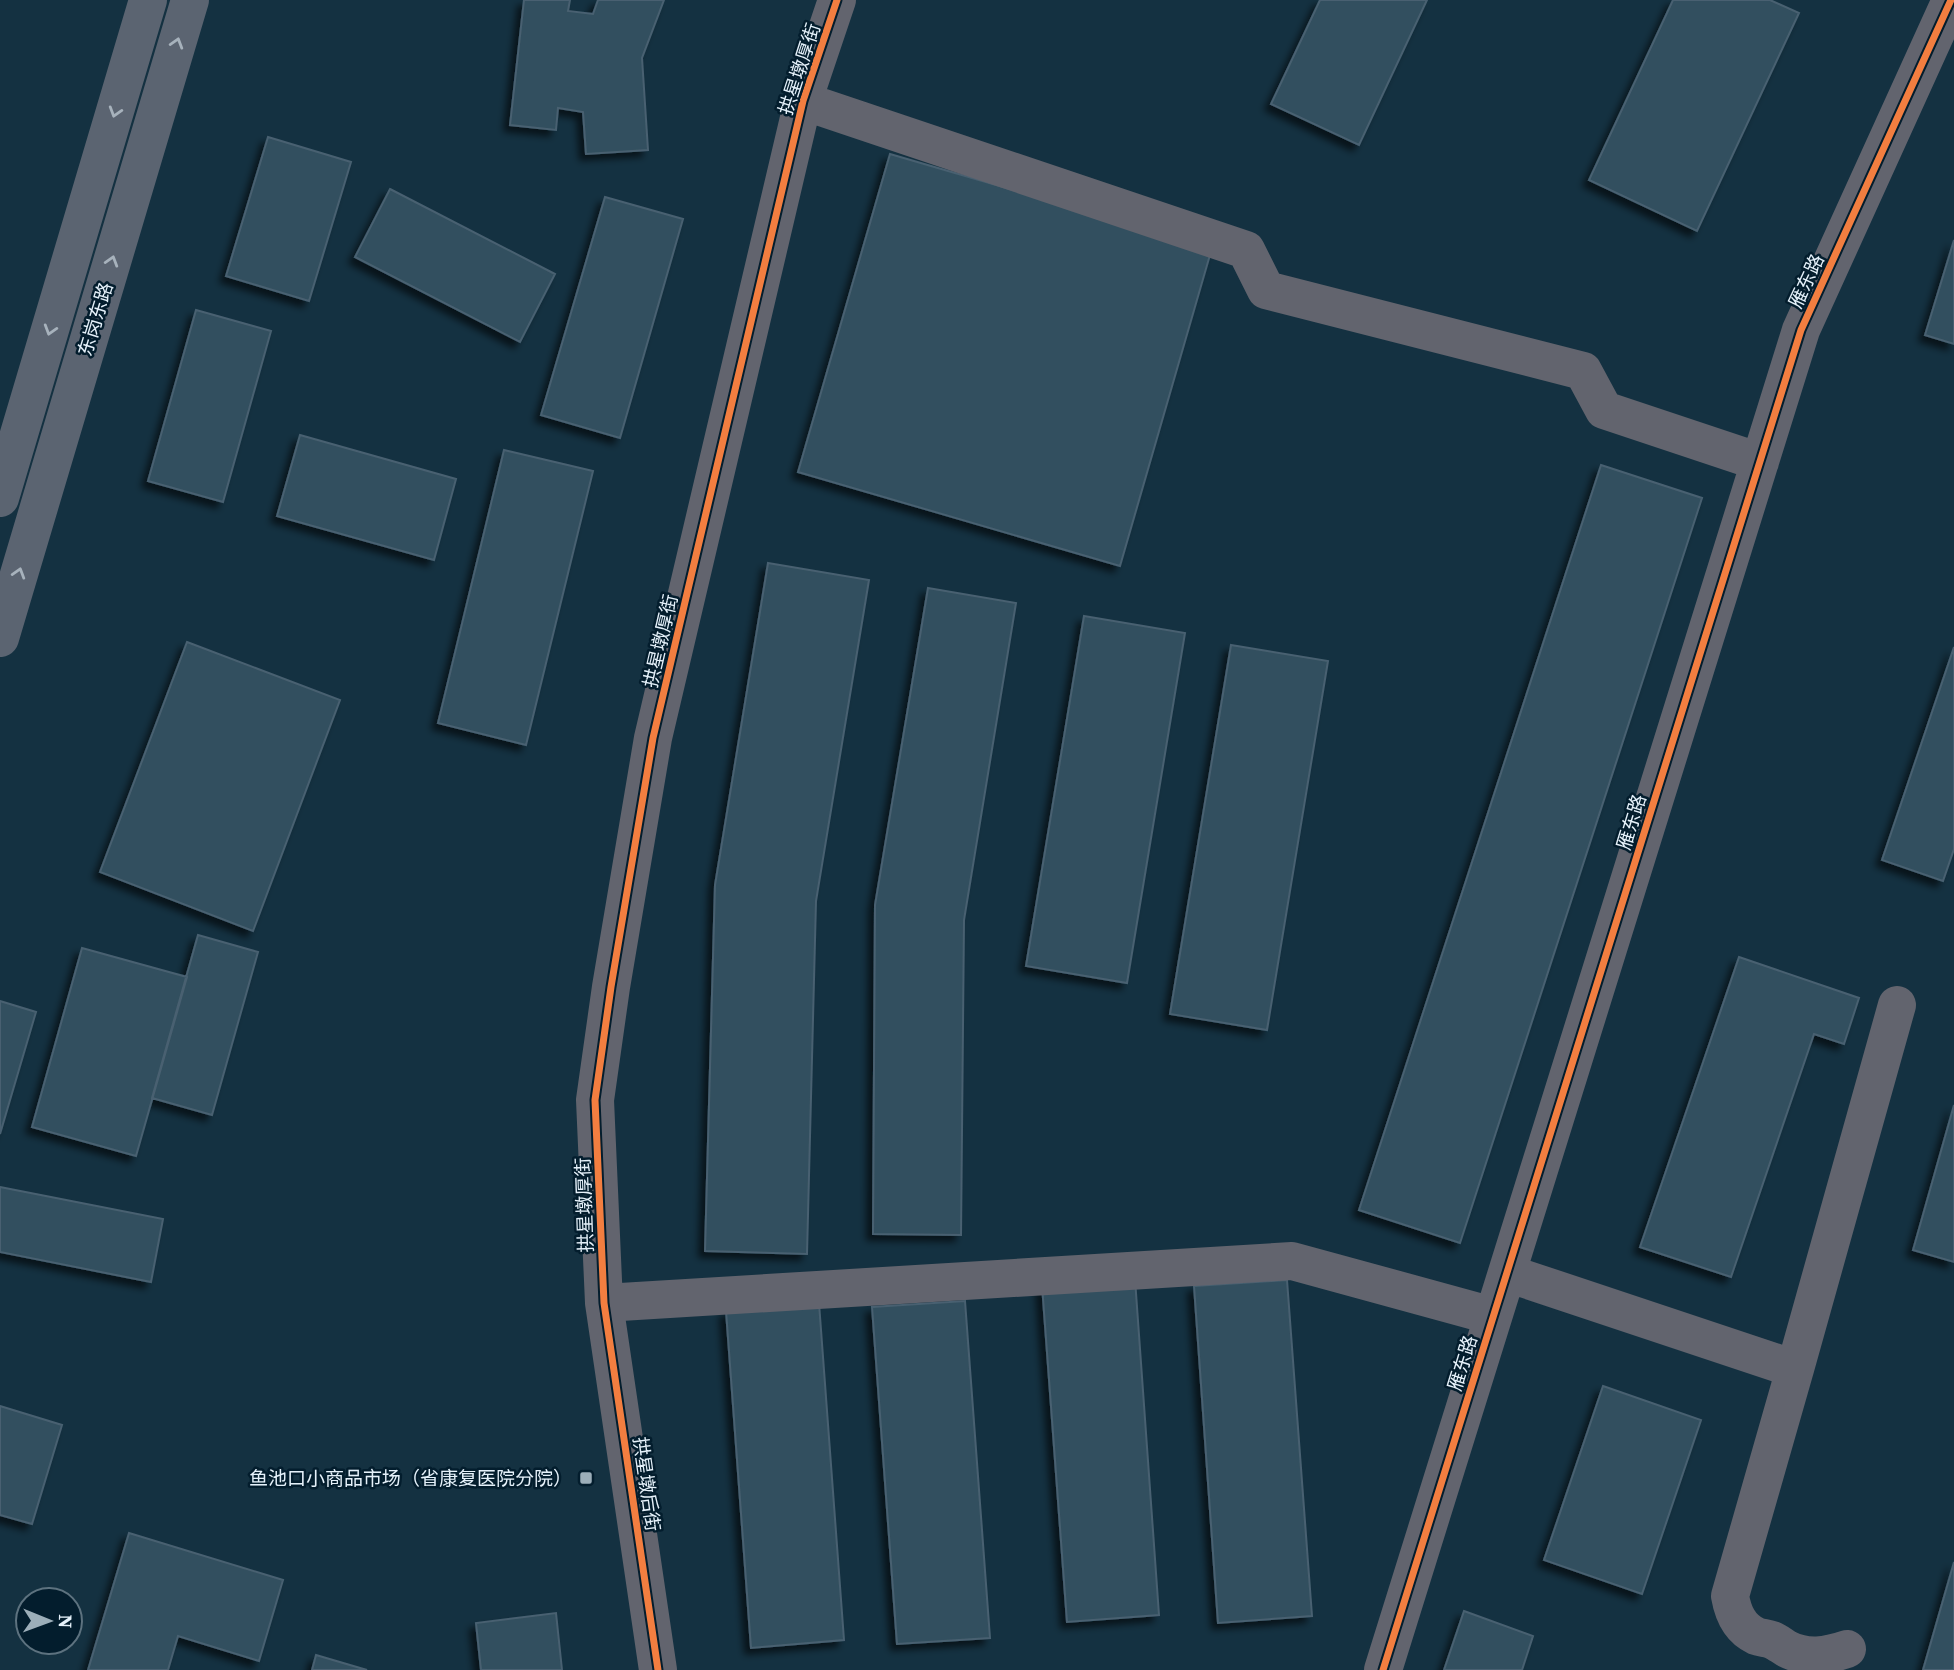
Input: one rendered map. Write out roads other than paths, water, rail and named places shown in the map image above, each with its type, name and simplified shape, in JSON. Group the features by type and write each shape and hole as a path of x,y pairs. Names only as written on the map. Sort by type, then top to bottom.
{"main road":[{"name":"东岗东路","path":"0,498 148,0"},
{"name":"东岗东路","path":"0,638 190,0"}],"street":[{"name":"拱星墩厚街","path":"604,1303 595,1100 653,738 803,101 838,0"},
{"name":"雁东路","path":"1383,1670 1801,330 1951,0"},
{"path":"803,101 1246,250 1266,290 1583,371 1604,410 1760,462"},
{"path":"1847,1649 1828,1655 1808,1656 1759,1637 1746,1631 1738,1621 1730,1596 1897,1006"},
{"path":"604,1303 1292,1261 1493,1316"},
{"path":"1507,1273 1796,1370"},
{"name":"拱星墩后街","path":"604,1303 659,1670"}],"place":[{"name":"鱼池口小商品市场（省康复医院分院）","path":"586,1478"}]}
